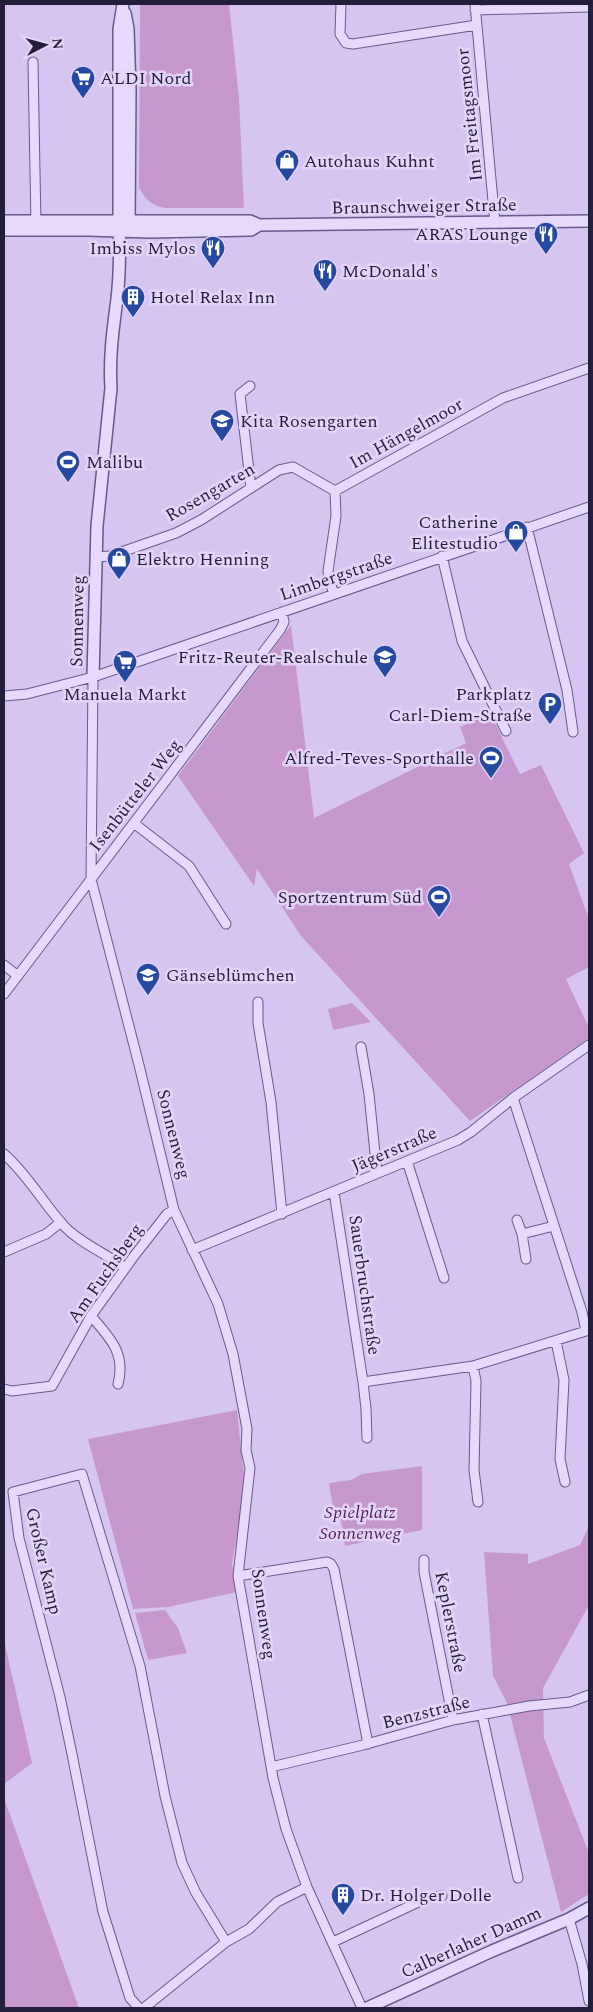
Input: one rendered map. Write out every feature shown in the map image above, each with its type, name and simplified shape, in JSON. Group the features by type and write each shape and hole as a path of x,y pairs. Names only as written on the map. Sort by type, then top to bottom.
{"street":[{"name":"Sonnenweg","path":"123,4 119,30 123,229 110,365 111,388 96,557 91,879 174,1210 218,1304 234,1354 247,1429 246,1450 250,1468 238,1576 271,1767 286,1829 307,1887 362,2008"},
{"path":"341,4 340,34 346,43 354,44 477,25"},
{"path":"475,7 589,7"},
{"name":"Im Freitagsmoor","path":"475,7 495,223"},
{"path":"33,62 36,225"},
{"name":"Braunschweiger Straße","path":"4,221 36,225 123,229 250,221 259,225 589,222"},
{"name":"Braunschweiger Straße","path":"4,230 36,225"},
{"name":"Im Hängelmoor","path":"335,491 503,398 589,368"},
{"path":"250,386 240,394 252,488"},
{"name":"Rosengarten","path":"96,557 110,556 176,533 201,520 279,470 293,467 335,491"},
{"path":"334,594 328,570 336,516 335,491"},
{"name":"Limbergstraße","path":"4,696 27,694 93,677 589,507"},
{"path":"528,527 567,690 573,732"},
{"path":"442,556 462,642 506,731"},
{"name":"Isenbütteler Weg","path":"4,994 135,824 280,630 284,622 282,612"},
{"path":"135,824 189,866 226,924"},
{"path":"4,965 18,976"},
{"path":"258,1002 258,1023 271,1102 282,1214"},
{"name":"Jägerstraße","path":"192,1250 458,1140 471,1132 513,1098 589,1045"},
{"path":"361,1047 369,1094 377,1172"},
{"name":"Sauerbruchstraße","path":"362,1382 473,1366 586,1330 582,1312 513,1098"},
{"path":"4,1154 14,1163 61,1222 94,1249 125,1268"},
{"path":"407,1161 444,1278"},
{"name":"Sauerbruchstraße","path":"334,1192 366,1409 367,1438"},
{"name":"Am Fuchsberg","path":"4,1390 12,1391 52,1386 91,1316 167,1214 174,1210"},
{"path":"517,1220 522,1234 526,1259"},
{"path":"4,1252 46,1234 61,1222"},
{"path":"522,1234 554,1226"},
{"path":"91,1316 116,1344 122,1371 118,1384"},
{"path":"556,1340 564,1380 560,1459 565,1482"},
{"path":"473,1366 476,1382 474,1470 478,1502"},
{"name":"Großer Kamp","path":"139,2008 130,1998 102,1912 66,1726 19,1538 13,1492 82,1474 140,1666 166,1801 182,1863 201,1901 226,1942"},
{"name":"Keplerstraße","path":"424,1560 424,1572 453,1720"},
{"path":"238,1576 327,1562 331,1564 334,1569 368,1744"},
{"name":"Benzstraße","path":"271,1767 368,1744 453,1720 529,1706 570,1702 589,1695"},
{"path":"482,1714 518,1878"},
{"path":"144,2008 226,1942 249,1929 277,1902 307,1887"},
{"path":"333,1942 427,1898 442,1896"},
{"name":"Calberlaher Damm","path":"367,2008 492,1951 569,1919 589,1908"},
{"path":"569,1919 586,1962 589,2000"}],"green space":[{"path":"140,4 229,4 239,98 244,208 165,208 157,206 143,195 139,187"},
{"name":"Sportzentrum Süd","path":"291,625 314,818 466,743 460,727 490,713 520,774 541,765 584,853 569,864 589,919 589,967 566,979 589,1028 589,1038 470,1121 301,936 257,869 254,886 178,776"},
{"path":"352,1003 371,1022 333,1030 328,1009"},
{"path":"237,1410 245,1487 232,1564 237,1592 168,1607 133,1609 88,1439"},
{"name":"Spielplatz Sonnenweg","path":"422,1466 422,1530 345,1546 339,1507 333,1508 329,1483 351,1480 362,1474"},
{"path":"589,1526 589,1605 543,1688 544,1738 589,1853 589,1894 561,1912 507,1703 493,1676 484,1552 528,1554 528,1564 580,1545"},
{"path":"165,1610 178,1628 187,1653 148,1660 135,1613"},
{"path":"4,1640 32,1763 4,1784"},
{"path":"4,1798 79,2008 4,2008"}],"place":[{"name":"ALDI Nord","path":"83,99"},
{"name":"Autohaus Kuhnt","path":"287,182"},
{"name":"ARAS Lounge","path":"546,255"},
{"name":"Imbiss Mylos","path":"213,269"},
{"name":"McDonald's","path":"325,292"},
{"name":"Hotel Relax Inn","path":"133,318"},
{"name":"Kita Rosengarten","path":"222,442"},
{"name":"Malibu","path":"68,483"},
{"name":"Catherine Elitestudio","path":"516,553"},
{"name":"Elektro Henning","path":"119,580"},
{"name":"Fritz-Reuter-Realschule","path":"385,678"},
{"name":"Manuela Markt","path":"125,683"},
{"name":"Parkplatz Carl-Diem-Straße","path":"550,725"},
{"name":"Alfred-Teves-Sporthalle","path":"491,779"},
{"name":"Sportzentrum Süd","path":"439,918"},
{"name":"Gänseblümchen","path":"148,996"},
{"name":"Dr. Holger Dolle","path":"343,1916"}]}
